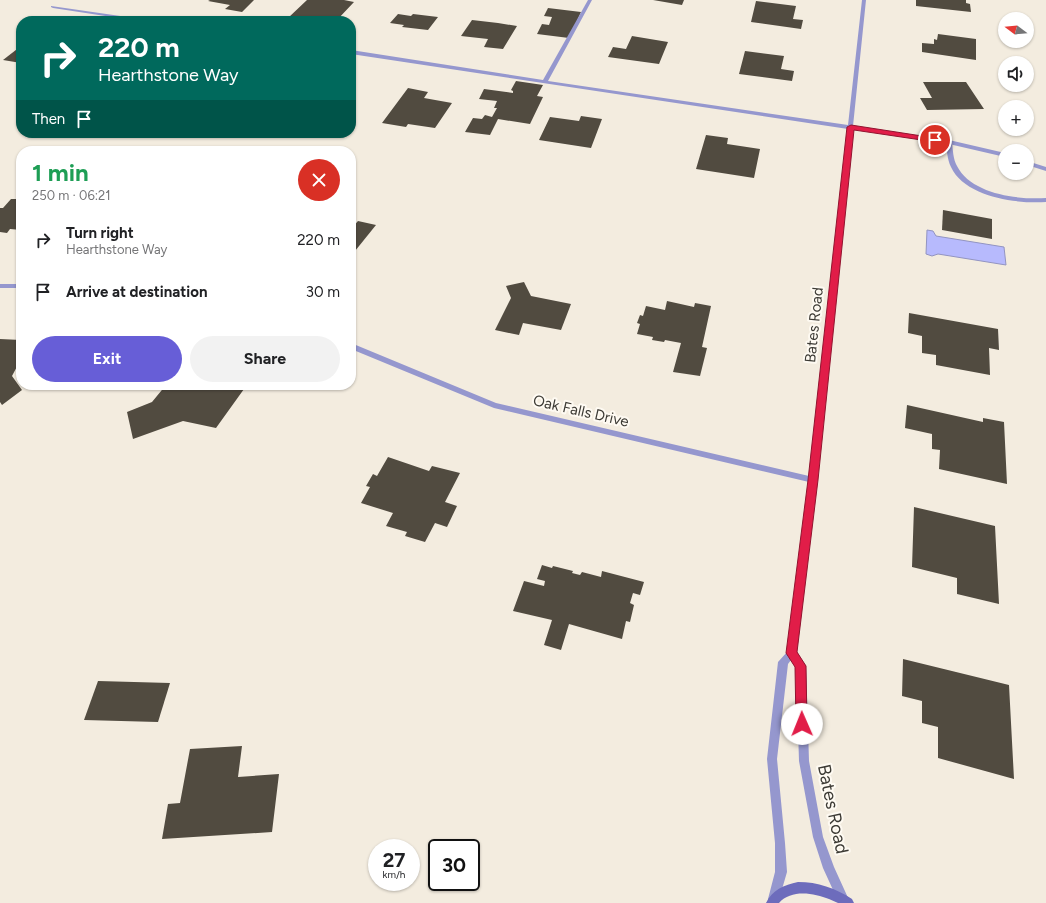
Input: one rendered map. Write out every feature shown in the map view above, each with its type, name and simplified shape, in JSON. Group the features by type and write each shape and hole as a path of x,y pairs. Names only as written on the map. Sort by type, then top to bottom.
{"street":[{"path":"545,82 590,0"},
{"name":"Bates Road","path":"773,901 781,872 772,759 783,662 792,653 813,480 864,0"},
{"path":"53,7 114,16"},
{"path":"356,53 949,142 998,153"},
{"path":"949,142 950,157 955,170 979,189 997,196 1022,200 1046,200"},
{"path":"1034,165 1046,169"},
{"path":"0,286 16,286"},
{"name":"Oak Falls Drive","path":"356,348 494,405 813,480"},
{"name":"Bates Road","path":"792,653 801,666 804,761 818,837 828,868 846,901"},
{"path":"773,901 791,889 816,888 830,892 846,901"}],"water":[{"path":"927,230 933,231 936,236 1004,247 1006,265 938,254 932,256 926,254"}],"building":[{"path":"254,0 242,12 225,9 230,5 208,1"},
{"path":"307,0 344,0 354,2 341,16 290,16"},
{"path":"653,0 684,0 682,5"},
{"path":"916,0 966,0 966,3 970,4 971,12 916,6"},
{"path":"756,1 796,6 793,19 803,20 801,29 751,22"},
{"path":"548,8 581,12 569,38 537,34 542,24 549,25 552,17 544,16"},
{"path":"398,14 438,17 428,30 402,27 404,25 390,23"},
{"path":"472,20 517,26 503,49 484,47 488,39 461,36"},
{"path":"938,34 976,39 976,60 922,52 922,43 934,44 934,39 937,40"},
{"path":"632,36 668,42 659,64 608,57 613,47 626,49"},
{"path":"16,50 16,62 3,60"},
{"path":"745,51 784,56 781,69 794,71 792,81 739,74"},
{"path":"516,81 543,85 537,96 543,97 530,124 498,119 490,135 465,132 473,118 482,119 485,115 492,117 497,108 494,108 497,101 479,99 484,89 513,93 511,90"},
{"path":"923,82 966,82 984,109 927,110 920,98 932,98"},
{"path":"408,88 428,92 424,98 452,103 435,128 408,124 406,127 382,123"},
{"path":"581,116 602,119 591,148 539,140 550,117 579,121"},
{"path":"706,135 728,138 727,144 760,149 754,178 696,169"},
{"path":"11,199 16,199 16,230 10,229 7,233 0,232 0,208 3,208"},
{"path":"943,210 992,219 992,239 942,230"},
{"path":"358,221 376,225 356,250 356,223"},
{"path":"524,282 531,296 571,304 561,330 523,323 519,335 495,330 511,298 506,286"},
{"path":"667,301 694,307 695,303 711,306 702,347 707,348 700,376 673,372 681,343 665,340 664,342 652,340 653,337 637,334 640,324 637,323 640,315 643,316 646,306 665,310"},
{"path":"909,313 998,329 999,350 989,348 990,375 936,365 936,355 922,353 922,336 908,333"},
{"path":"0,339 16,340 16,368 12,376 16,382 16,390 22,390 2,405 0,402"},
{"path":"162,390 243,390 216,428 183,421 133,439 127,412 152,402"},
{"path":"907,405 983,422 983,418 1004,422 1007,484 939,469 940,450 932,449 932,434 905,428"},
{"path":"388,457 429,471 432,466 460,473 445,502 457,506 447,527 435,523 425,542 405,536 407,532 386,526 393,513 361,503 370,487 366,486 373,474 377,476"},
{"path":"914,507 995,526 999,604 957,594 957,578 912,567"},
{"path":"542,565 573,571 572,573 580,575 582,572 601,577 602,571 644,582 640,595 633,593 630,603 634,605 630,622 626,621 622,639 569,624 561,650 544,645 552,620 513,611 524,581 544,586 545,581 537,579"},
{"path":"903,659 1009,685 1014,779 938,758 938,727 922,723 922,701 902,696"},
{"path":"98,681 170,683 158,722 84,720"},
{"path":"242,746 238,777 279,774 272,832 162,839 168,804 180,803 190,749"}],"route":[{"path":"802,724 801,666 792,653 813,480 851,127 935,140"}]}
